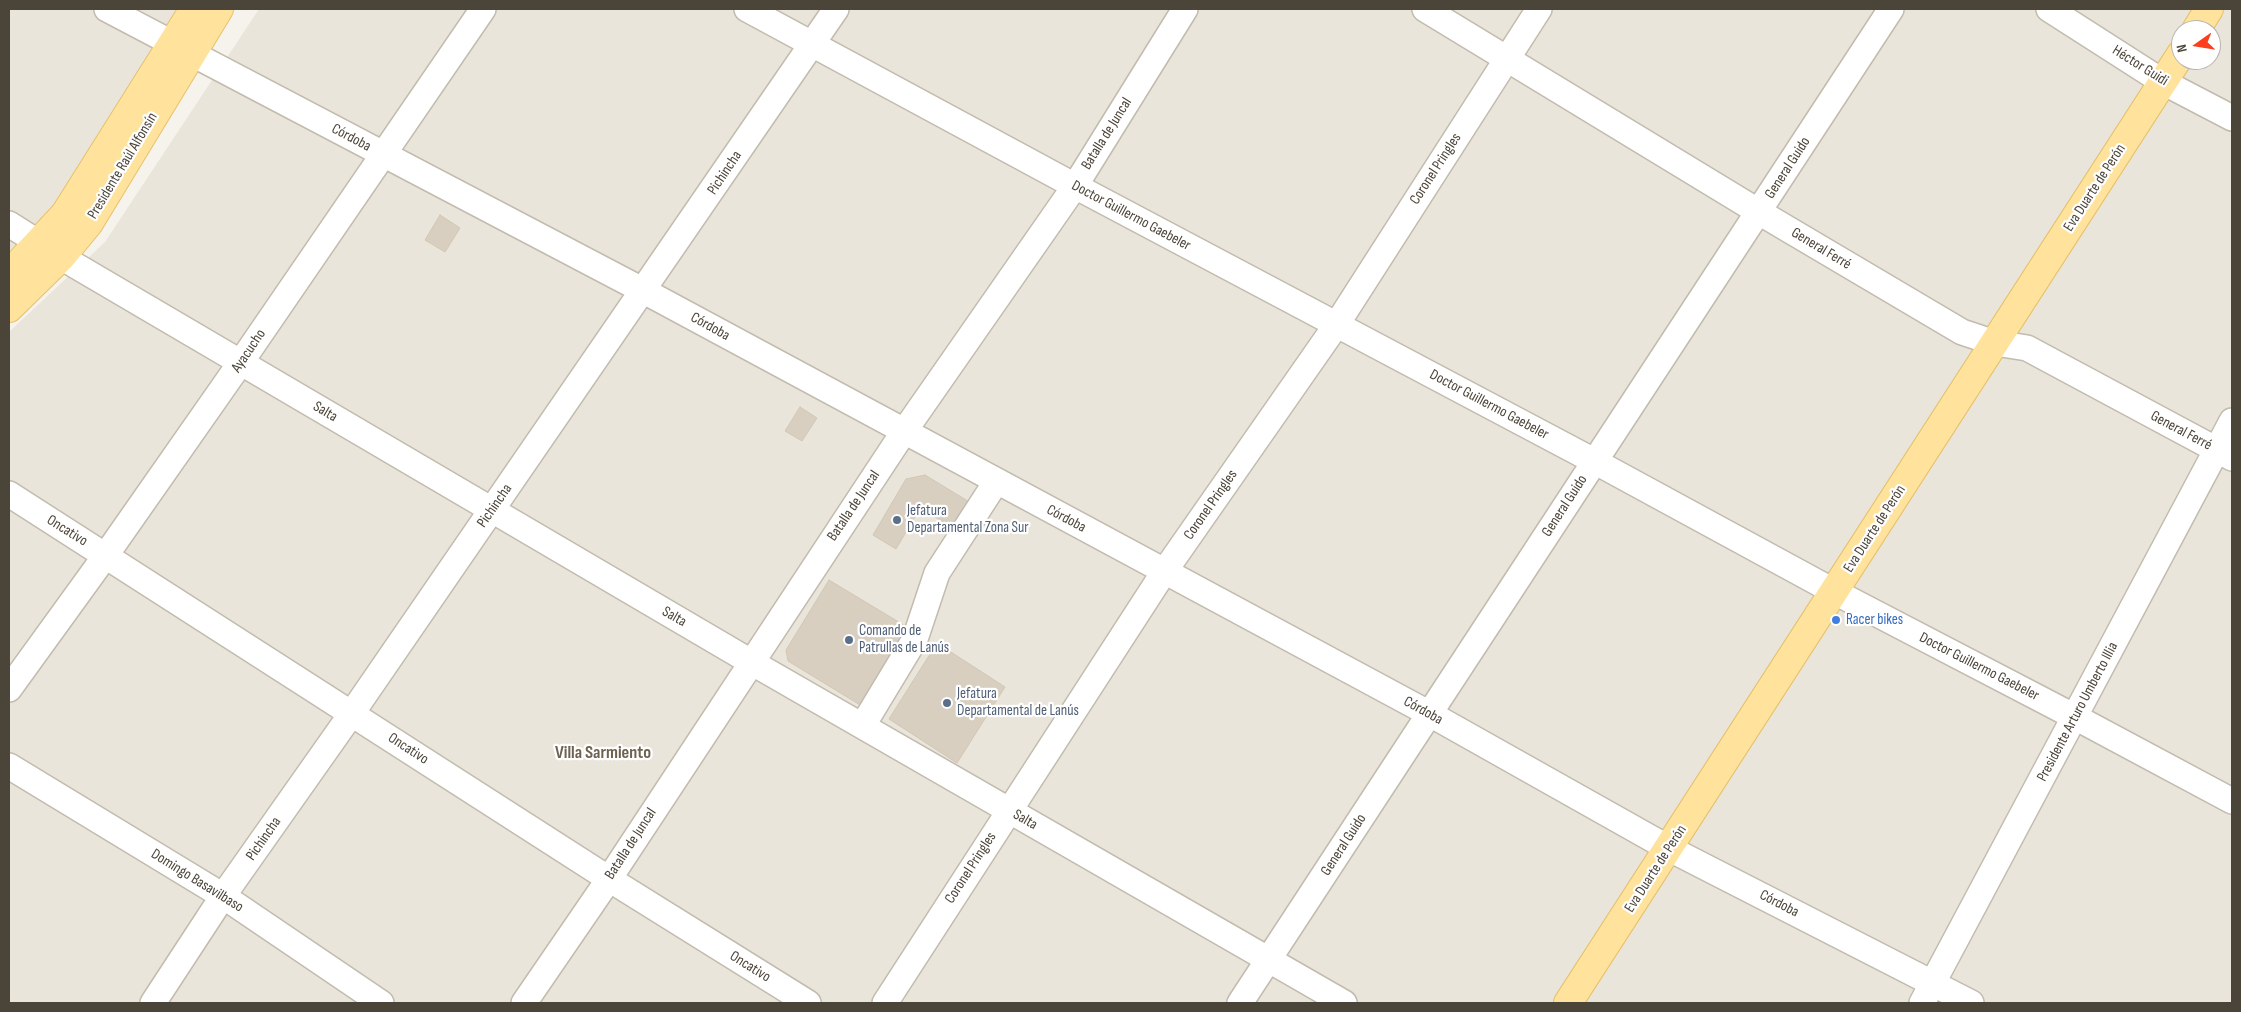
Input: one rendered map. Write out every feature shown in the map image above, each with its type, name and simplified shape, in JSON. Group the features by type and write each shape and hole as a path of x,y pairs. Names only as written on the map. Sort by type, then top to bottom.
{"main road":[{"name":"Presidente Raúl Alfonsín","path":"182,48 194,9"},
{"name":"Presidente Raúl Alfonsín","path":"9,308 50,250 65,214 182,48 219,9"},
{"path":"2202,20 2209,9"},
{"name":"Eva Duarte de Perón","path":"1568,1003 1670,848 2171,70"},
{"name":"Presidente Raúl Alfonsín","path":"9,274 50,250"}],"street":[{"name":"Córdoba","path":"107,9 644,291 903,433 1430,714 1927,993 1971,1003"},
{"name":"Ayacucho","path":"9,689 106,555 241,362 483,9"},
{"name":"Doctor Guillermo Gaebeler","path":"747,9 1075,186 1594,461 1835,592 2076,717 2232,801"},
{"name":"Pichincha","path":"153,1003 223,896 352,714 836,9"},
{"name":"Batalla de Juncal","path":"524,1003 609,879 903,433 1075,186 1185,9"},
{"name":"General Ferré","path":"1425,9 1759,212 1962,332 1995,343 2027,348 2224,454"},
{"name":"Coronel Pringles","path":"885,1003 1164,572 1337,324 1539,9"},
{"name":"General Guido","path":"1240,1003 1890,9"},
{"name":"Héctor Guidi","path":"2049,9 2163,82 2232,118"},
{"name":"Salta","path":"9,224 50,250 751,662 1344,1003"},
{"name":"Presidente Arturo Umberto Illia","path":"1927,993 2076,717 2224,454 2232,420"},
{"path":"863,725 915,639 937,573 996,482"},
{"name":"Oncativo","path":"9,494 609,879 808,1003"},
{"name":"Domingo Basavilbaso","path":"9,766 223,896 381,1003"}],"shaded area":[{"path":"9,9 179,9 61,203 9,259"},
{"path":"259,9 2232,9 2232,1003 9,1003 9,332 105,242"}],"building":[{"path":"440,215 460,228 445,252 425,240"},
{"path":"800,407 817,418 802,441 785,431"},
{"name":"Jefatura Departamental Zona Sur","path":"925,475 976,506 960,532 920,508 896,549 873,535 906,479"},
{"name":"Comando de Patrullas de Lanús","path":"829,580 912,630 865,708 788,661 786,650"},
{"name":"Jefatura Departamental de Lanús","path":"937,643 1005,687 957,763 889,719"}],"place":[{"name":"Jefatura Departamental Zona Sur","path":"897,520"},
{"name":"Racer bikes","path":"1836,620"},
{"name":"Comando de Patrullas de Lanús","path":"849,640"},
{"name":"Jefatura Departamental de Lanús","path":"947,703"}],"district":[{"name":"Villa Sarmiento","path":"603,753"}]}
